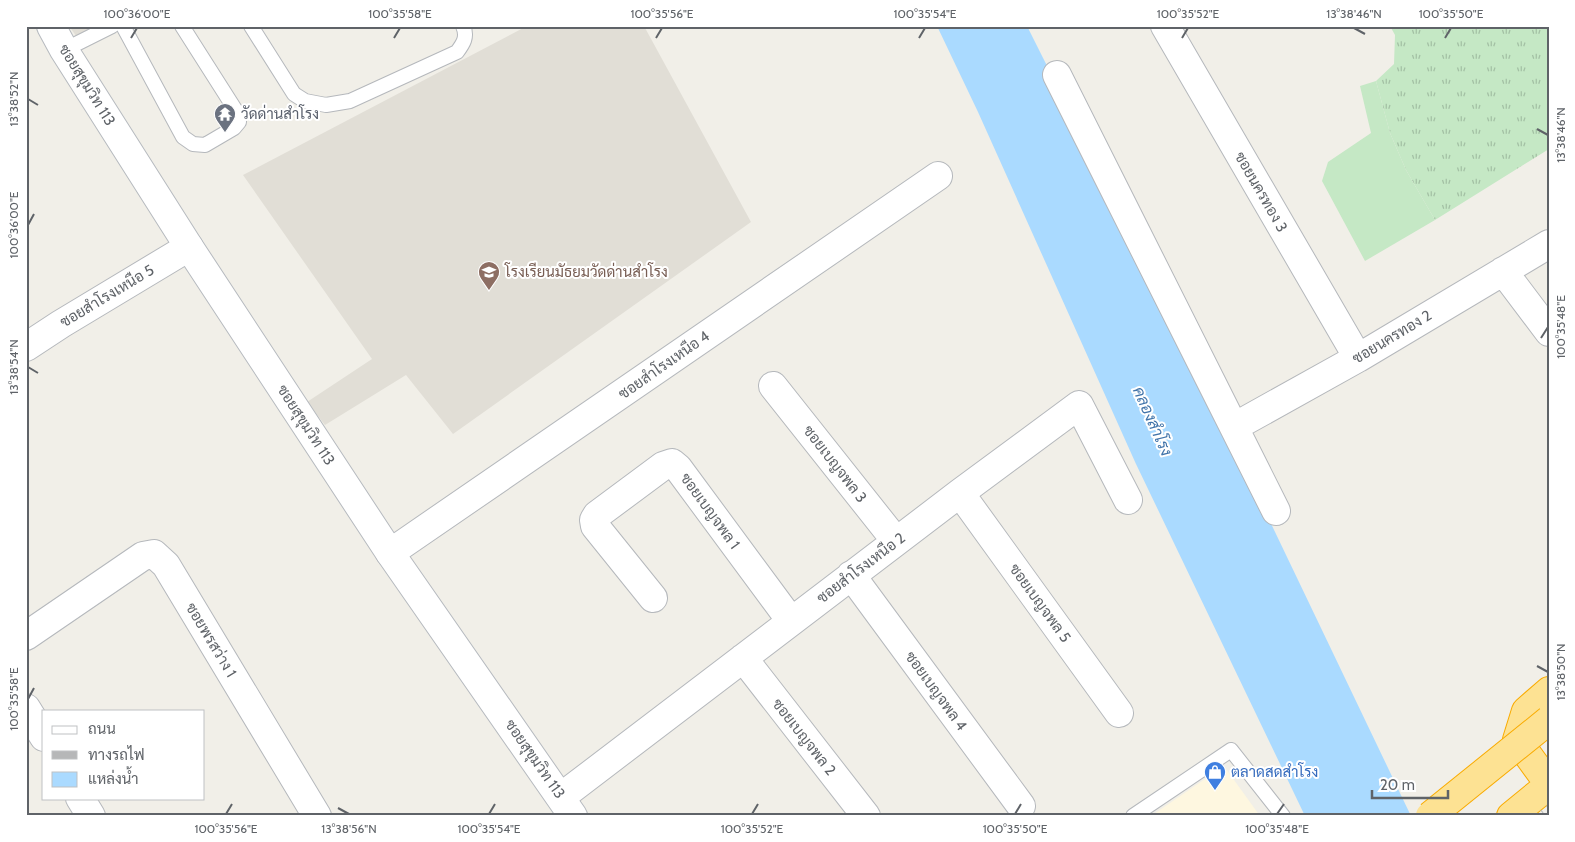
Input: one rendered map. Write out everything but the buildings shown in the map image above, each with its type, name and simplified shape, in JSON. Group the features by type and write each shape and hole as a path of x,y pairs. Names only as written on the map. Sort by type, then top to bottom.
{"highway":[{"path":"1511,816 1549,784 1517,740 1526,710 1549,691"},
{"path":"1430,816 1549,720"}],"street":[{"name":"ซอยสุขุมวิท 113","path":"52,26 64,50 189,247 390,553 567,806"},
{"name":"ซอยนครทอง 3","path":"1165,26 1358,358"},
{"path":"1057,75 1276,511"},
{"name":"ซอยสำโรงเหนือ 4","path":"390,553 938,176"},
{"name":"ซอยนครทอง 2","path":"1234,428 1358,358 1549,244"},
{"name":"ซอยสำโรงเหนือ 5","path":"26,347 189,247"},
{"path":"1503,271 1549,332"},
{"name":"ซอยเบญจพล 3","path":"773,386 896,542"},
{"name":"ซอยสำโรงเหนือ 2","path":"567,806 743,658 1079,405 1128,500"},
{"name":"ซอยเบญจพล 1","path":"653,598 595,526 594,520 597,515 663,466 672,463 684,475 791,621"},
{"name":"ซอยเบญจพล 5","path":"960,493 1119,713"},
{"name":"ซอยพรสว่าง 1","path":"26,636 143,556 154,554 166,565 317,816"},
{"name":"ซอยเบญจพล 4","path":"851,575 1021,806"},
{"name":"ซอยเบญจพล 2","path":"743,658 866,816"},
{"path":"26,708 42,734"},
{"path":"81,800 91,816"}],"lane":[{"path":"64,50 112,26"},
{"path":"123,26 183,137 193,144 205,145 234,128 238,122 238,114 182,26"},
{"path":"251,26 294,94 305,101 326,105 350,101 457,52 465,41 463,26"},
{"path":"1133,816 1231,750 1283,816"}],"shaded area":[{"path":"69,26 118,26 84,47"},
{"name":"โรงเรียนมัธยมวัดด่านสำโรง","path":"527,26 644,26 751,222 453,434 406,375 325,425 307,402 372,359 243,175"},
{"name":"ตลาดสดสำโรง","path":"1224,766 1260,816 1151,816"}],"green space":[{"path":"1390,26 1549,26 1549,149 1435,220 1406,170 1390,133 1376,81 1394,64 1395,35"},
{"path":"1376,81 1390,133 1406,170 1435,220 1365,261 1322,181 1328,162 1371,133 1360,86"}],"water":[{"name":"คลองสำโรง","path":"937,26 1027,26 1153,277 1411,816 1305,816 1136,464 978,112"}],"railway":[{"path":"1442,816 1549,719"},
{"path":"1536,816 1549,806"}],"place":[{"name":"วัดด่านสำโรง","path":"225,133"},
{"name":"โรงเรียนมัธยมวัดด่านสำโรง","path":"489,291"},
{"name":"ตลาดสดสำโรง","path":"1215,791"}]}
